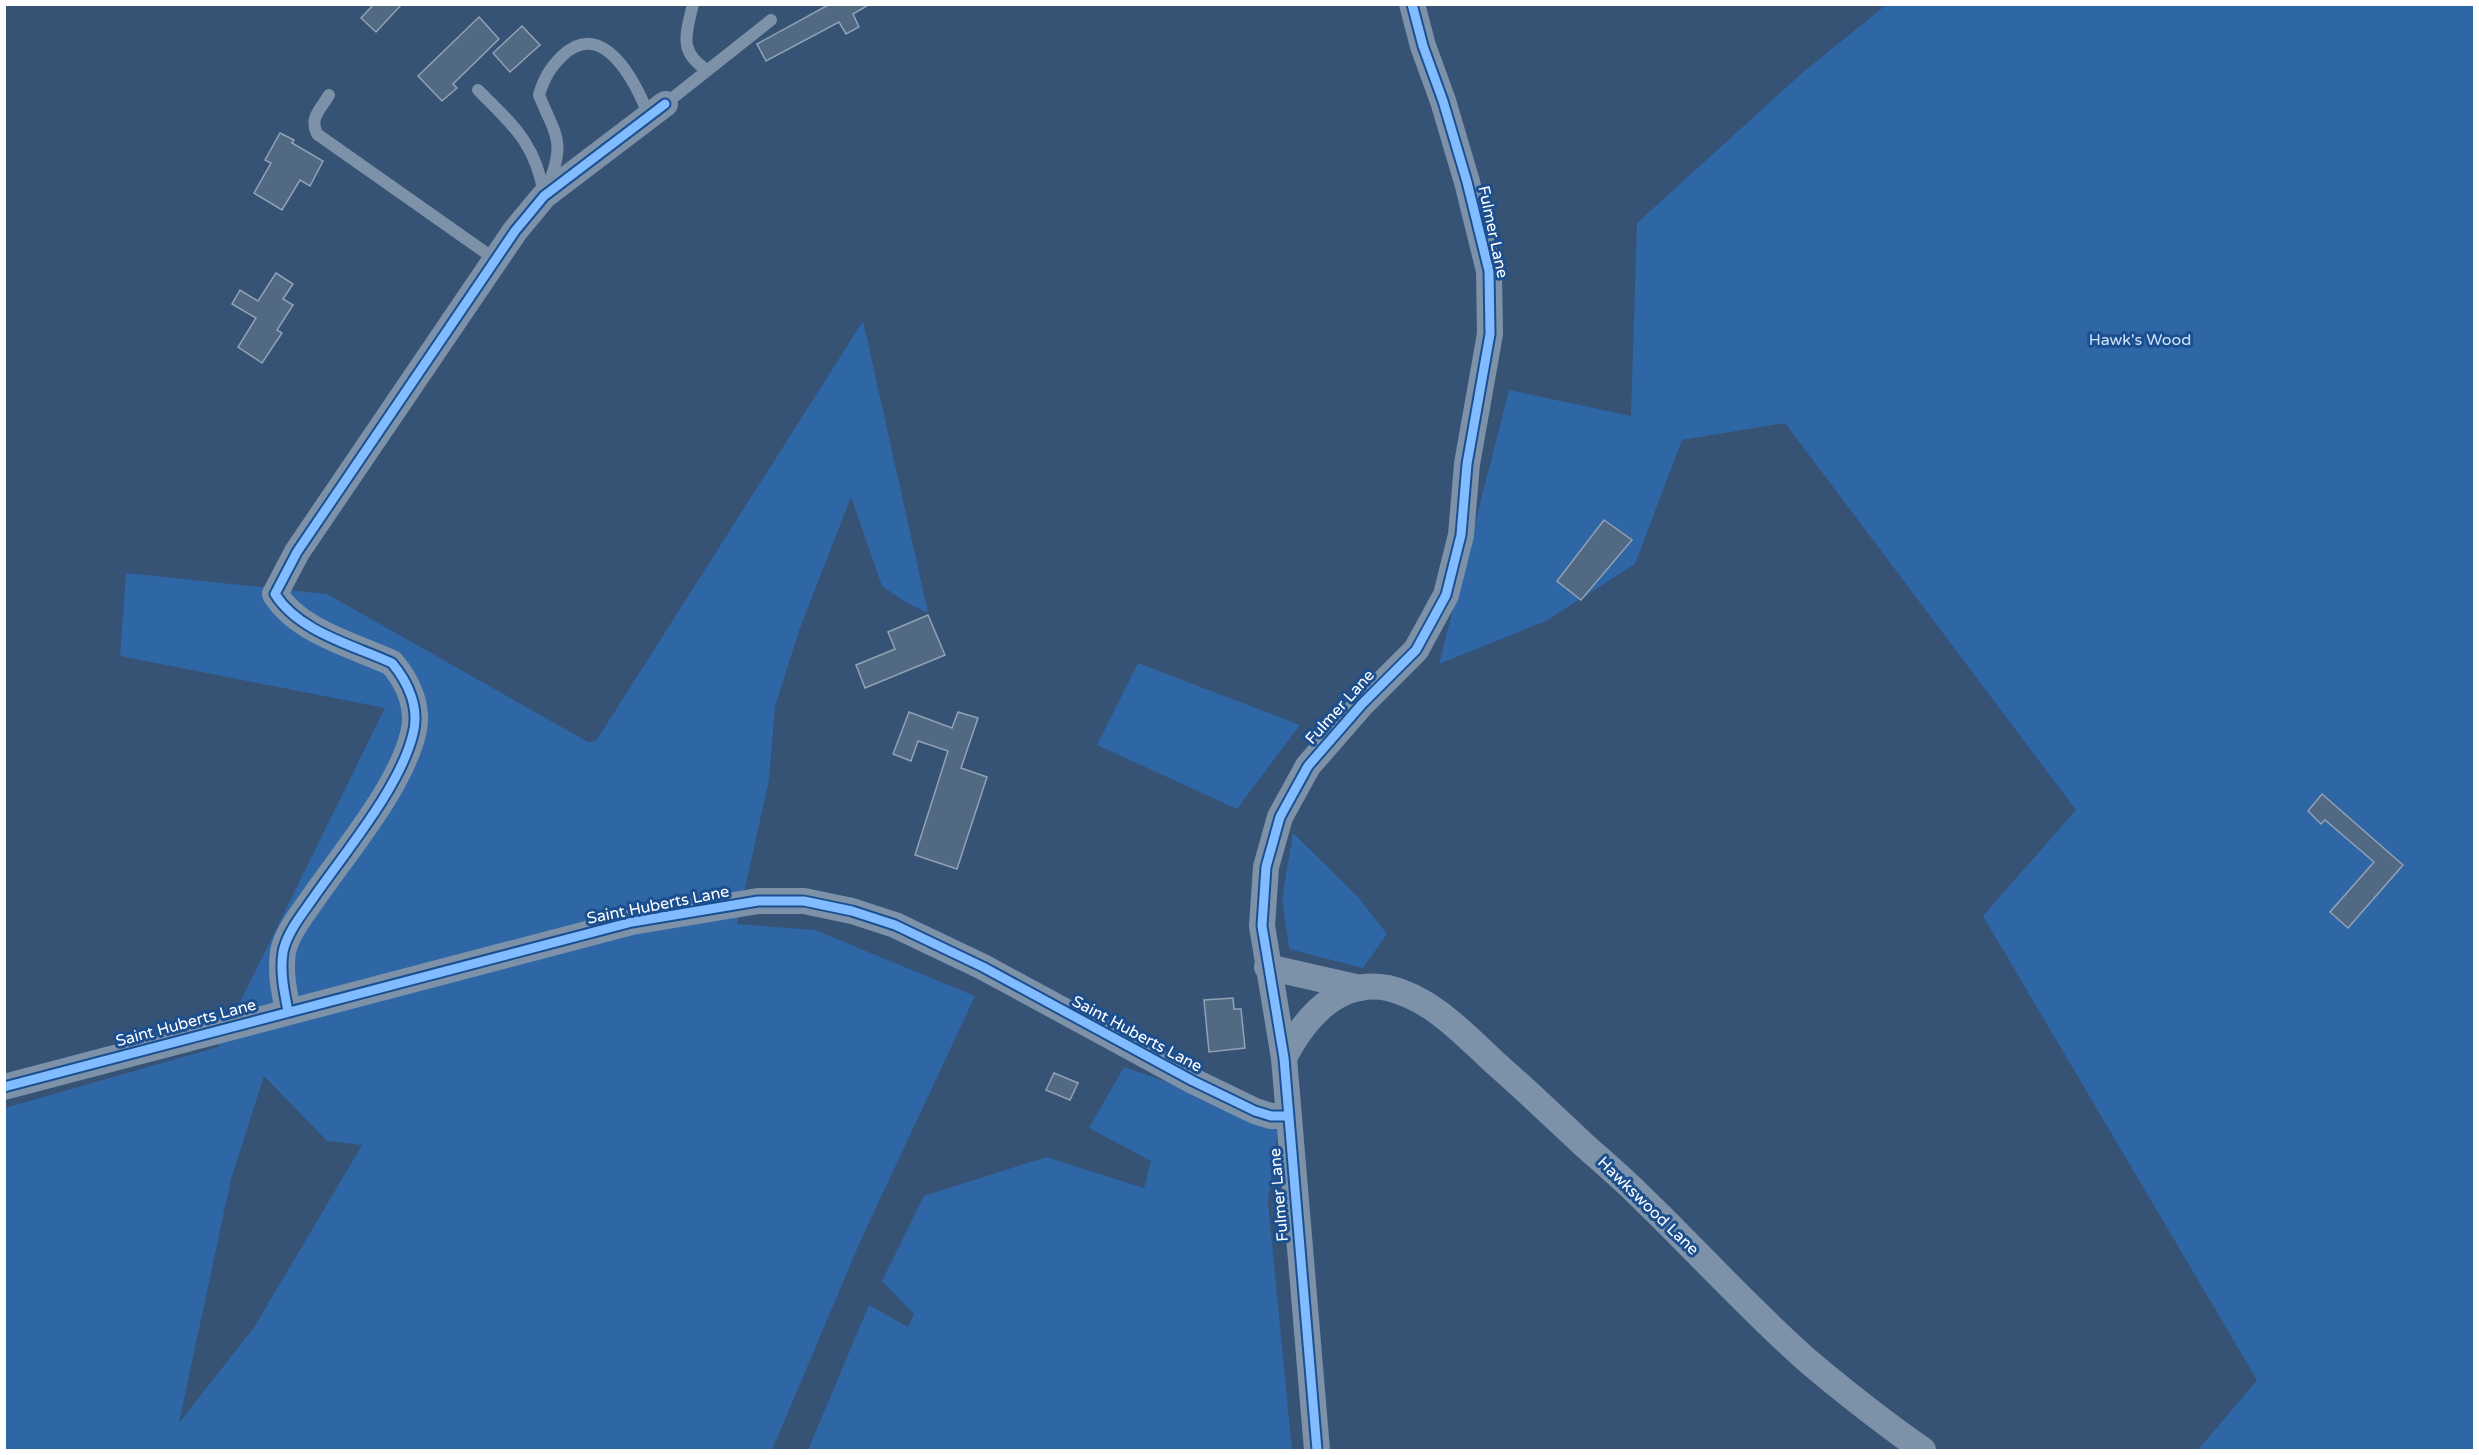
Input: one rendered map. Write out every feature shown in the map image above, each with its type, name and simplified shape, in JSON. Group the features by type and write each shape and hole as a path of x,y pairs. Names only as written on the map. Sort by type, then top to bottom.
{"street":[{"name":"Fulmer Lane","path":"1317,1450 1284,1058 1267,967 1262,926 1266,867 1280,817 1308,766 1362,704 1416,650 1446,595 1461,535 1467,464 1490,333 1489,271 1467,182 1443,101 1423,46 1412,4"},
{"path":"288,1011 282,978 283,951 295,924 378,805 398,771 414,732 412,696 402,675 392,663 300,620 284,607 275,594 297,552 515,231 544,196 657,110"},
{"name":"Saint Huberts Lane","path":"4,1087 632,922 758,900 804,901 852,911 895,926 983,967 1130,1049 1203,1086 1255,1111 1271,1116 1288,1116"},
{"name":"Hawkswood Lane","path":"1267,967 1360,988 1380,987 1403,992 1421,1000 1456,1027 1639,1195 1808,1360 1855,1400 1923,1450"},
{"name":"Hawkswood Lane","path":"1284,1058 1306,1022 1320,1007 1360,988"}],"lane":[{"path":"693,4 687,46 692,59 707,70"},
{"path":"544,196 559,156 559,144 556,130 539,95 546,73 575,45 587,42 597,44 614,56 657,110 771,20"},
{"path":"478,90 517,130 533,154 540,170 544,196"},
{"path":"329,95 314,117 317,134 496,260"}],"green space":[{"name":"Hawk's Wood","path":"1886,5 2474,5 2474,1450 2198,1450 2257,1380 1983,916 2076,810 1785,423 1682,440 1635,564 1546,621 1439,664 1509,390 1631,416 1637,223 1802,73"},
{"path":"863,321 928,613 907,603 882,586 851,497 800,628 775,706 769,780 737,924 815,930 975,996 860,1242 772,1450 5,1450 5,1108 218,1047 385,708 120,656 126,573 327,594 588,742 596,741","holes":["264,1076 327,1141 362,1145 255,1326 179,1423 231,1179"]},
{"path":"1138,663 1300,725 1237,809 1097,745"},
{"path":"1293,833 1358,897 1387,934 1363,968 1289,949 1282,899"},
{"path":"1124,1067 1205,1095 1278,1131 1268,1202 1292,1450 808,1450 869,1305 908,1327 914,1314 882,1281 924,1196 1046,1157 1144,1188 1151,1161 1089,1128"}],"building":[{"path":"374,4 402,4 376,32 361,18"},
{"path":"830,4 870,4 853,14 859,27 846,34 839,22 766,61 757,44"},
{"path":"479,17 499,39 453,84 457,88 442,101 418,76"},
{"path":"522,26 540,45 510,72 493,53"},
{"path":"280,133 294,140 292,143 323,161 310,186 300,180 282,210 254,193 271,163 265,160"},
{"path":"276,273 293,284 283,299 293,305 277,330 282,333 262,363 238,347 256,318 232,304 240,290 258,301"},
{"path":"1604,520 1632,540 1581,600 1557,581"},
{"path":"928,615 945,655 865,688 856,665 895,649 888,632"},
{"path":"909,712 952,728 958,712 978,718 961,768 987,777 957,869 915,855 948,751 918,741 911,761 893,754"},
{"path":"2322,794 2403,865 2348,928 2330,912 2374,862 2325,820 2321,824 2308,811"},
{"path":"1233,998 1234,1009 1241,1009 1245,1048 1209,1052 1204,1000"},
{"path":"1054,1073 1078,1083 1070,1100 1046,1090"}],"cycle path":[{"path":"1317,1450 1284,1058 1262,926 1266,867 1280,817 1308,766 1362,704 1416,650 1446,595 1461,535 1467,464 1490,334 1489,271 1467,182 1443,101 1423,46 1412,4"},
{"path":"288,1011 282,967 283,952 288,937 300,916 371,818 397,775 413,734 415,715 408,687 392,663 312,628 285,607 275,594 297,552 515,231 544,196 665,104"},
{"path":"4,1087 632,922 758,901 804,901 852,911 895,925 983,967 1193,1081 1255,1111 1271,1116 1288,1116"}]}
